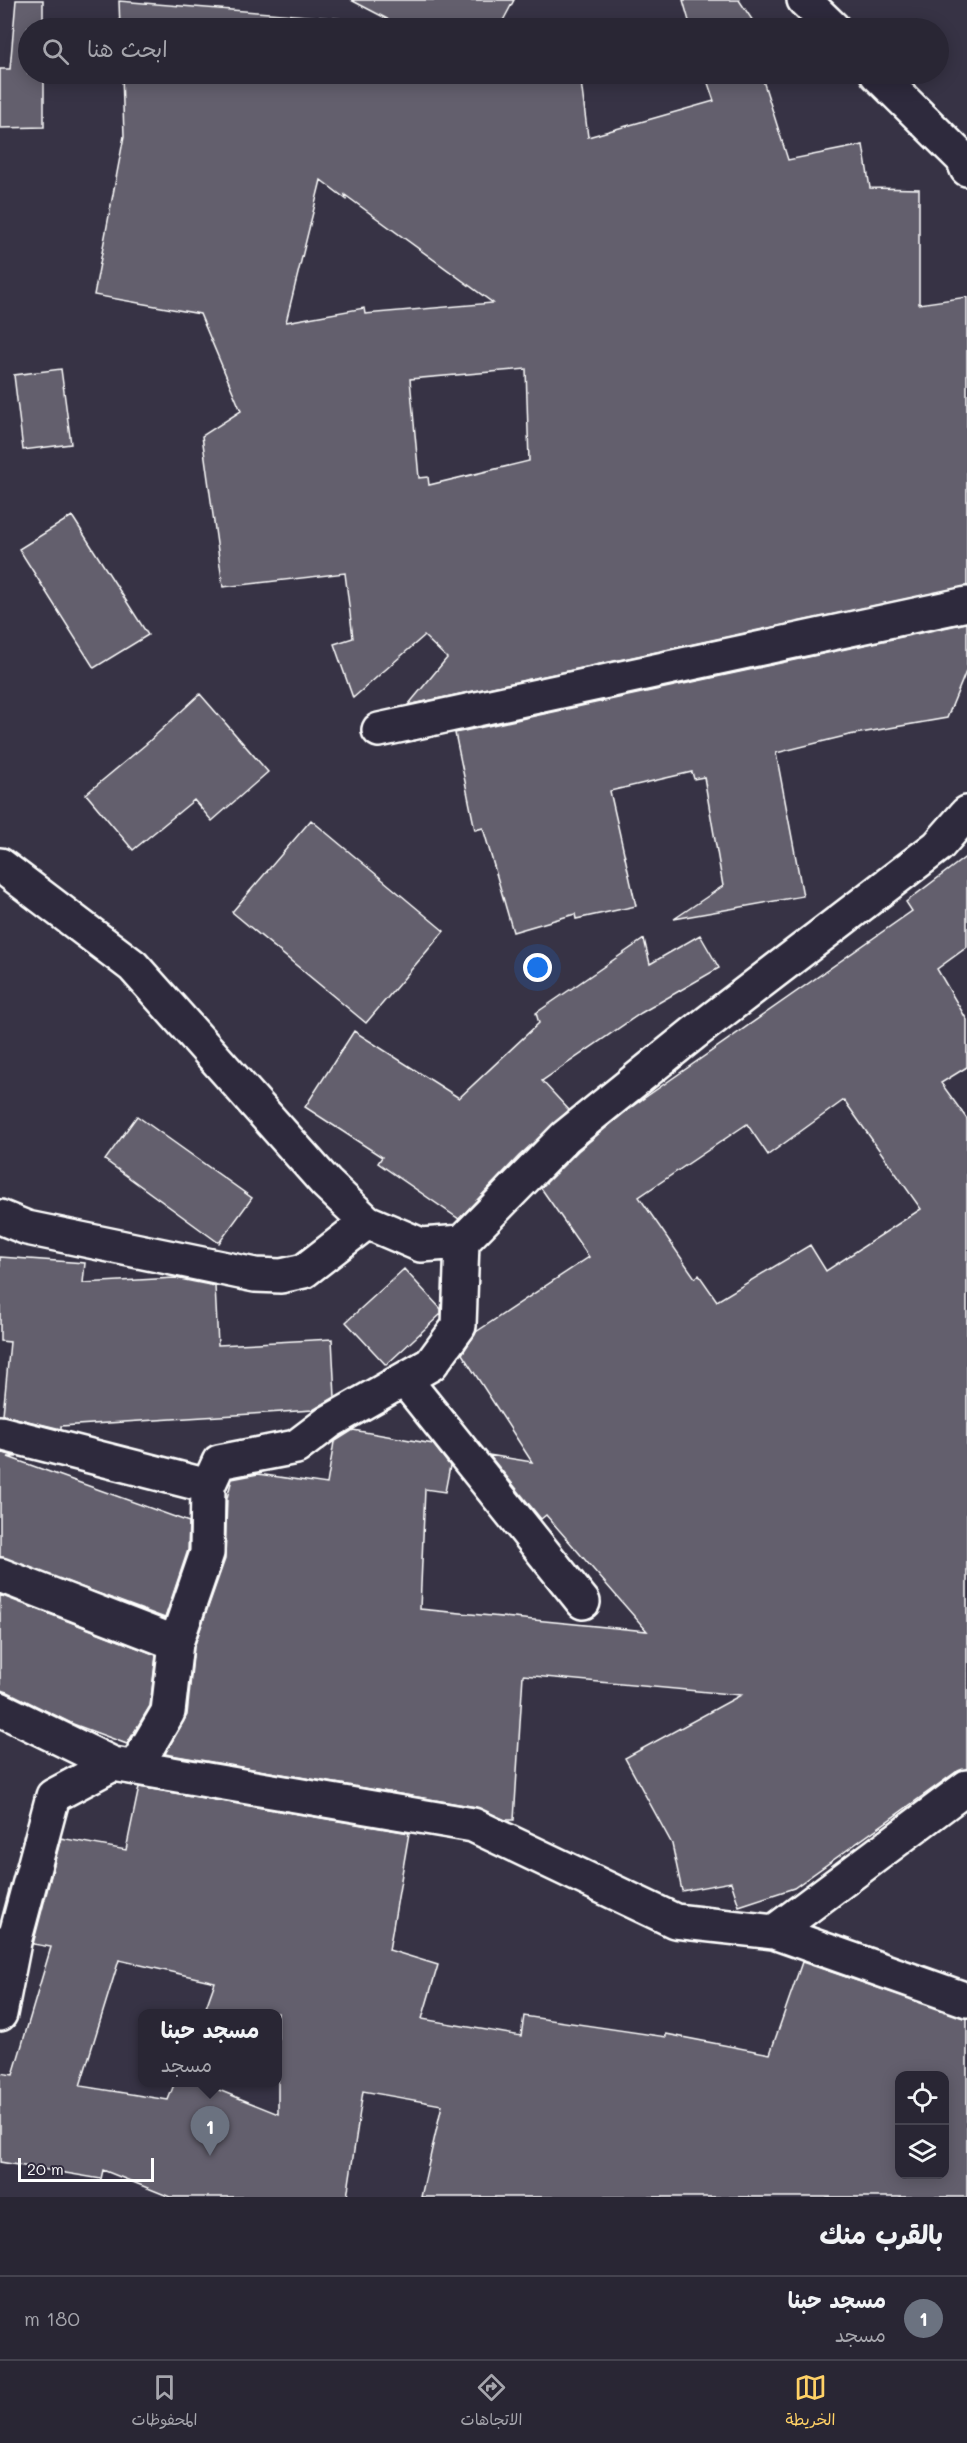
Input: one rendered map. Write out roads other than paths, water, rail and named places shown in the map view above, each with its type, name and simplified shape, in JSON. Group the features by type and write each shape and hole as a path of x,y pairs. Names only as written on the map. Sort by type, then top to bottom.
{"street":[{"path":"804,0 823,18"},
{"path":"888,84 966,162"},
{"path":"379,730 967,604"},
{"path":"0,865 133,966 326,1183 367,1222 421,1245 462,1242 565,1137 694,1033 953,846 967,813"},
{"path":"0,1217 27,1228 255,1275 281,1276 304,1271 367,1222"},
{"path":"0,2014 7,1943 52,1796 124,1766 168,1712 176,1643 207,1553 208,1486 219,1462 296,1447 328,1422 431,1364 459,1326 462,1242"},
{"path":"405,1380 583,1602"},
{"path":"0,1433 208,1486"},
{"path":"0,1575 176,1643"},
{"path":"0,1709 124,1766 473,1825 675,1921 774,1932 967,2000"},
{"path":"774,1932 967,1787"}],"place":[{"name":"مسجد حبنا","path":"210,2156"}]}
